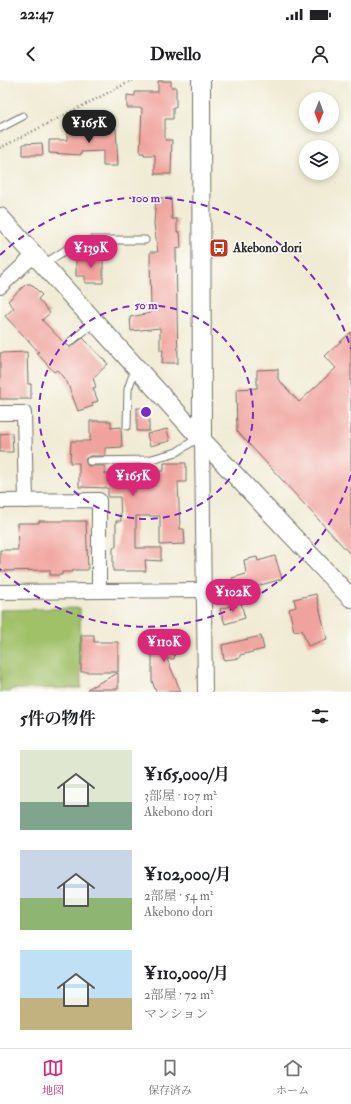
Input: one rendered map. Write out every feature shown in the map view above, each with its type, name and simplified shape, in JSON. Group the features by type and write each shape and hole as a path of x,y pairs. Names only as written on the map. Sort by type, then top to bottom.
{"street":[{"path":"201,80 201,439 206,692"},
{"path":"0,217 201,439 351,598"},
{"path":"0,287 39,259"},
{"path":"0,413 24,413 26,501"},
{"path":"0,501 98,500 99,591"},
{"path":"0,592 205,590"}],"lane":[{"path":"0,128 23,116"},
{"path":"39,259 75,244 94,240 145,240"},
{"path":"70,342 96,322"},
{"path":"128,426 128,389 136,367"},
{"path":"90,461 148,460 177,452 201,439"}],"path":[{"path":"0,148 133,80"}],"green space":[{"path":"80,608 81,688 11,689 11,692 0,692 0,610"}],"building":[{"path":"158,81 171,81 171,87 176,87 176,107 173,107 173,119 165,119 165,140 172,140 171,174 155,174 155,155 144,155 144,153 140,153 142,108 127,108 127,95 135,96 135,92 158,92"},
{"path":"116,128 118,166 103,166 103,151 81,152 81,155 49,153 49,140 67,140 67,129"},
{"path":"42,143 43,155 23,155 23,144"},
{"path":"156,198 171,198 172,219 177,219 177,232 180,232 181,248 176,249 178,363 162,363 163,350 160,350 160,328 131,331 130,317 151,313 150,252 158,252 154,224"},
{"path":"103,257 103,283 85,283 85,276 76,276 76,258"},
{"path":"26,284 31,284 42,295 38,299 50,313 42,320 69,348 83,338 108,364 93,378 96,387 93,388 98,401 92,403 93,406 78,411 67,382 57,370 54,372 36,352 39,352 5,316 14,308 8,301"},
{"path":"351,332 351,555 237,431 236,389 257,388 257,370 278,369 278,379 299,402 336,368 325,356"},
{"path":"27,352 28,384 31,384 31,399 0,399 0,353"},
{"path":"137,408 149,408 149,431 137,431"},
{"path":"90,421 111,421 111,428 121,427 122,447 105,448 105,456 90,456 85,459 88,466 105,466 105,474 164,471 164,463 186,463 186,482 178,482 180,529 184,529 185,544 160,545 160,516 136,516 136,548 161,548 161,561 145,560 146,571 113,571 113,547 116,547 116,521 121,521 120,497 108,497 108,488 79,487 79,463 70,463 71,441 90,441"},
{"path":"167,429 170,441 150,446 147,434"},
{"path":"12,433 13,452 0,452 0,434"},
{"path":"39,521 86,521 88,570 62,572 62,575 50,575 50,570 0,571 0,550 18,550 17,523 39,523"},
{"path":"275,556 282,579 236,592 232,578 246,574 244,560 257,557 258,561"},
{"path":"316,594 327,639 308,646 302,630 294,631 289,609 296,607 294,599"},
{"path":"241,603 245,618 225,624 220,609"},
{"path":"81,635 94,635 94,642 118,642 118,672 81,672"},
{"path":"155,635 177,635 181,651 175,651 174,659 167,659 181,692 156,692 152,681 152,639 155,639"},
{"path":"261,636 264,649 240,655 240,658 224,660 222,645"},
{"path":"118,673 118,689 87,689"}],"place":[{"name":"Akebono dori","path":"219,248"}]}
